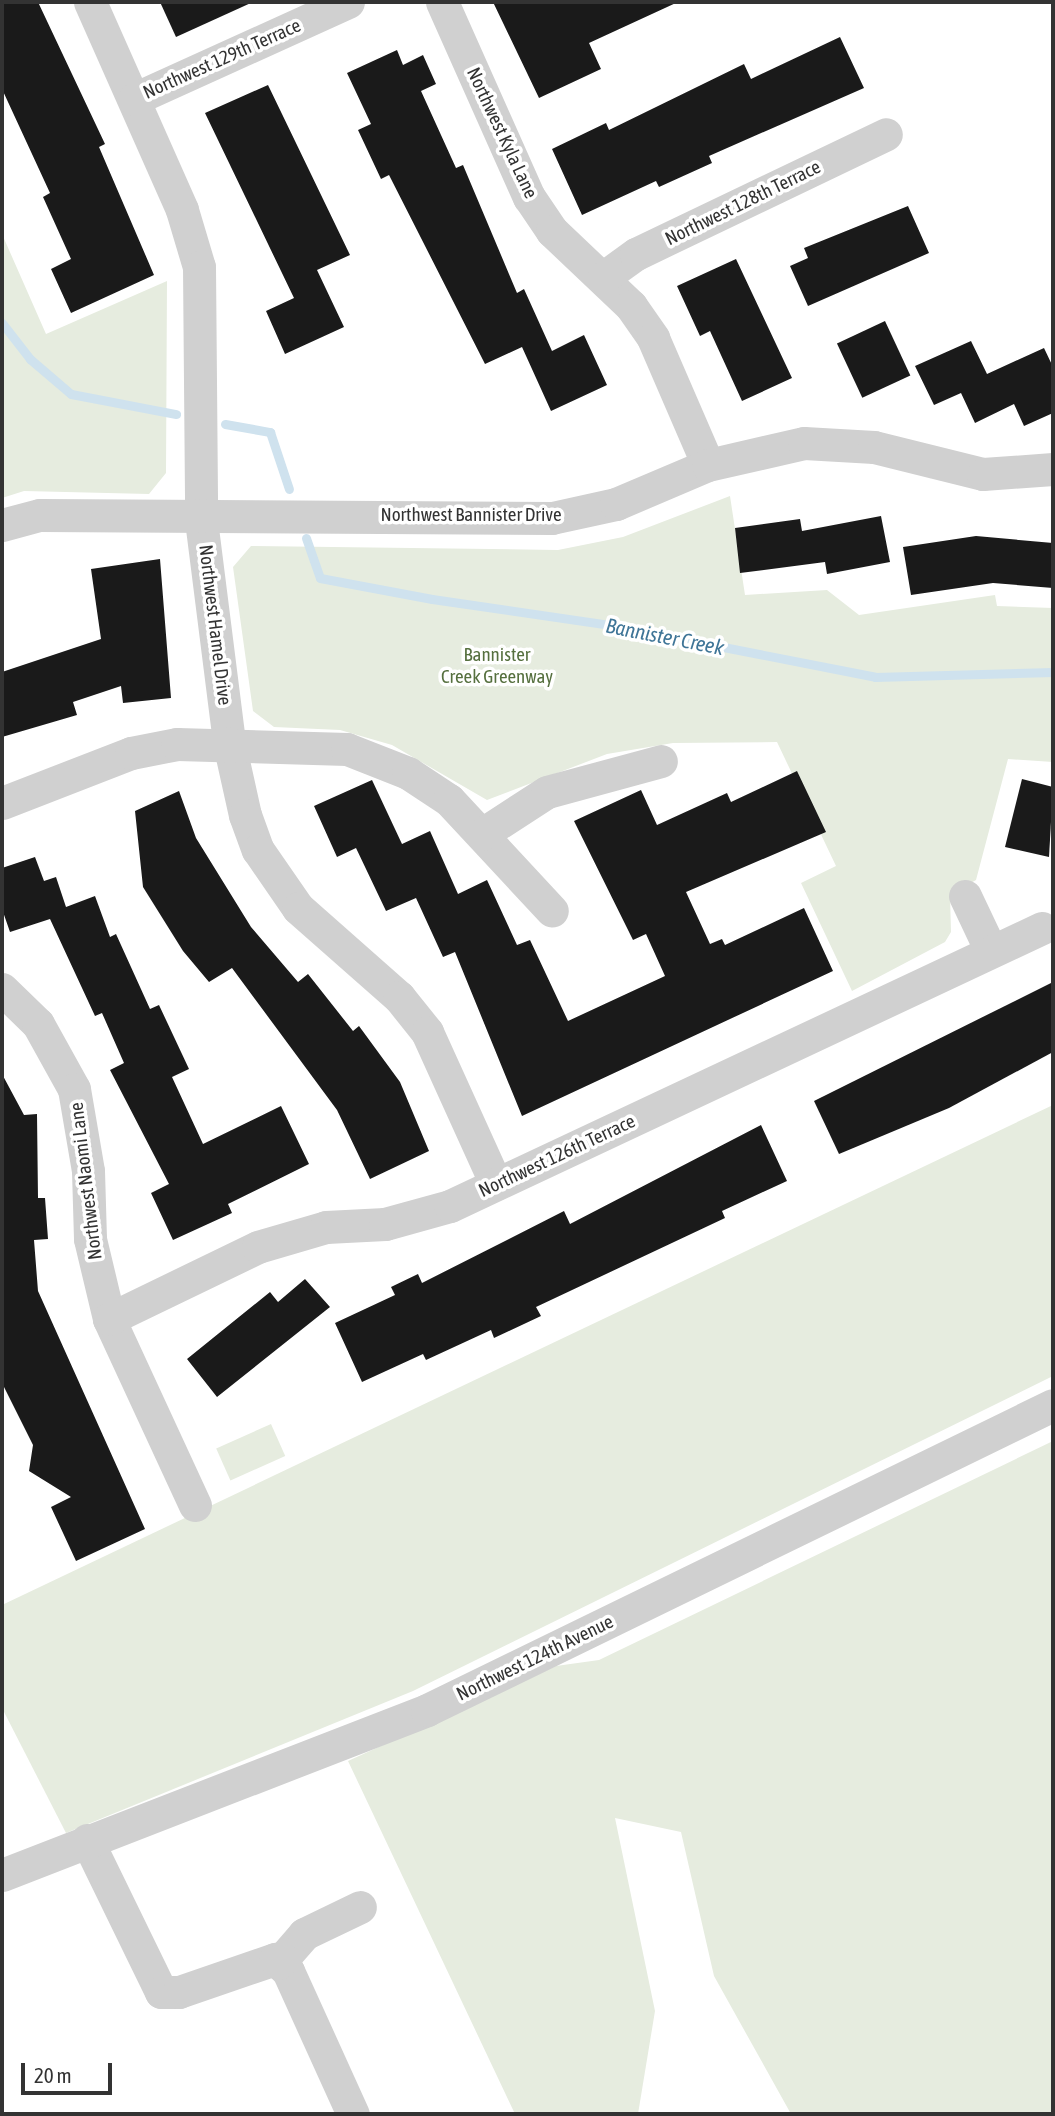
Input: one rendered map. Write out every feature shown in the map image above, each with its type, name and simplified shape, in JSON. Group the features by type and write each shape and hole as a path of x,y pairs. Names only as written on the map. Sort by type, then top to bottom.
{"street":[{"name":"Northwest Hamel Drive","path":"90,2 134,99 199,267 201,520 229,743 258,850 298,908 399,997 427,1032 496,1184"},
{"name":"Northwest 129th Terrace","path":"134,99 348,2"},
{"name":"Northwest Kyla Lane","path":"442,2 530,197 552,231 604,277 653,338 708,465"},
{"name":"Northwest 128th Terrace","path":"604,277 636,254 886,134"},
{"name":"Northwest Bannister Drive","path":"2,526 40,515 201,520 271,513 552,518 616,504 708,465 772,448 837,443 983,474 1053,469"},
{"path":"2,803 131,753 229,743 347,749 408,773 449,800 552,911"},
{"path":"482,834 547,792 661,761"},
{"path":"965,896 992,951"},
{"name":"Northwest 126th Terrace","path":"108,1319 258,1247 326,1227 422,1216 496,1184 1042,928"},
{"name":"Northwest Naomi Lane","path":"2,989 38,1024 74,1088 88,1171 90,1239 108,1319 195,1505"},
{"name":"Northwest 124th Avenue","path":"2,1875 427,1710 1053,1405"},
{"path":"87,1840 160,1992 179,1992 260,1959 279,1963"},
{"path":"279,1963 304,1934 360,1907"},
{"path":"279,1963 353,2114"}],"green space":[{"path":"2,234 46,334 167,281 166,473 149,494 24,491 2,498"},
{"name":"Bannister Creek Greenway","path":"730,496 745,595 827,590 859,615 995,595 997,606 1053,608 1053,762 1008,759 976,880 950,895 951,932 945,942 852,991 801,883 836,866 777,742 673,743 607,754 487,800 392,745 340,730 274,727 253,711 233,567 251,546 558,550 623,537"},
{"path":"1053,1105 1053,1376 413,1691 66,1833 2,1708 2,1605"},
{"path":"271,1424 285,1456 230,1480 216,1448"},
{"path":"1053,1441 1053,2114 791,2114 714,1976 681,1832 615,1818 655,2011 638,2114 515,2114 348,1761 556,1666 599,1660"}],"building":[{"path":"2,2 38,2 105,144 99,147 154,275 71,313 51,269 71,259 43,197 50,193 2,89"},
{"path":"160,2 253,2 176,37"},
{"path":"493,2 678,2 589,43 601,69 539,98"},
{"path":"840,37 864,88 709,156 712,163 659,187 656,181 582,215 552,149 606,123 609,130 744,64 751,79"},
{"path":"397,50 403,65 423,55 436,84 421,91 456,168 463,165 517,293 524,289 552,351 584,335 607,385 551,411 522,347 485,364 389,175 381,179 358,130 371,124 347,73"},
{"path":"268,85 350,255 317,270 344,327 285,354 266,311 294,298 205,113"},
{"path":"908,206 929,253 808,306 790,266 808,258 804,248"},
{"path":"736,259 792,378 742,401 710,331 700,336 677,286"},
{"path":"885,321 910,375 862,398 837,343"},
{"path":"971,341 987,374 1044,348 1053,367 1053,413 1024,426 1014,404 975,423 961,393 934,405 915,366"},
{"path":"881,516 890,562 827,574 825,562 740,573 735,528 800,519 802,531"},
{"path":"976,536 1053,543 1053,588 993,583 911,595 903,547"},
{"path":"160,559 171,698 123,703 121,686 73,702 77,715 2,737 2,672 101,639 91,569"},
{"path":"797,771 826,832 686,892 710,944 722,939 725,945 804,908 833,971 522,1116 455,952 443,957 416,898 386,911 356,848 337,857 314,806 372,780 402,844 430,831 458,894 487,880 517,945 530,940 568,1021 665,976 646,934 633,940 574,821 641,790 657,825 727,793 731,802"},
{"path":"1022,779 1053,787 1049,857 1005,847"},
{"path":"179,791 196,838 251,927 298,982 308,974 353,1031 359,1026 400,1082 429,1151 370,1179 337,1110 232,968 209,982 183,951 143,887 135,811"},
{"path":"35,857 44,881 56,877 66,907 95,896 110,937 116,934 150,1009 159,1005 189,1069 172,1077 203,1144 281,1106 309,1164 228,1204 232,1213 173,1240 151,1193 169,1184 110,1070 124,1063 102,1013 95,1016 50,919 10,932 2,909 2,868"},
{"path":"1053,982 1053,1052 949,1108 839,1154 814,1101"},
{"path":"2,1074 24,1115 37,1114 38,1198 45,1198 48,1239 34,1240 38,1291 145,1529 76,1561 51,1507 71,1497 29,1471 33,1445 2,1383"},
{"path":"761,1125 787,1181 722,1211 725,1218 536,1307 541,1316 494,1338 491,1330 426,1360 423,1354 362,1382 335,1323 395,1295 391,1287 418,1274 422,1283 564,1211 570,1224"},
{"path":"305,1279 330,1307 217,1397 187,1359 270,1292 278,1302"}],"waterway":[{"name":"Bannister Creek","path":"2,323 30,359 71,394 176,414"},
{"name":"Bannister Creek","path":"225,424 270,432 289,489"},
{"name":"Bannister Creek","path":"306,538 320,578 432,599 611,625 875,677 1053,672"}]}
